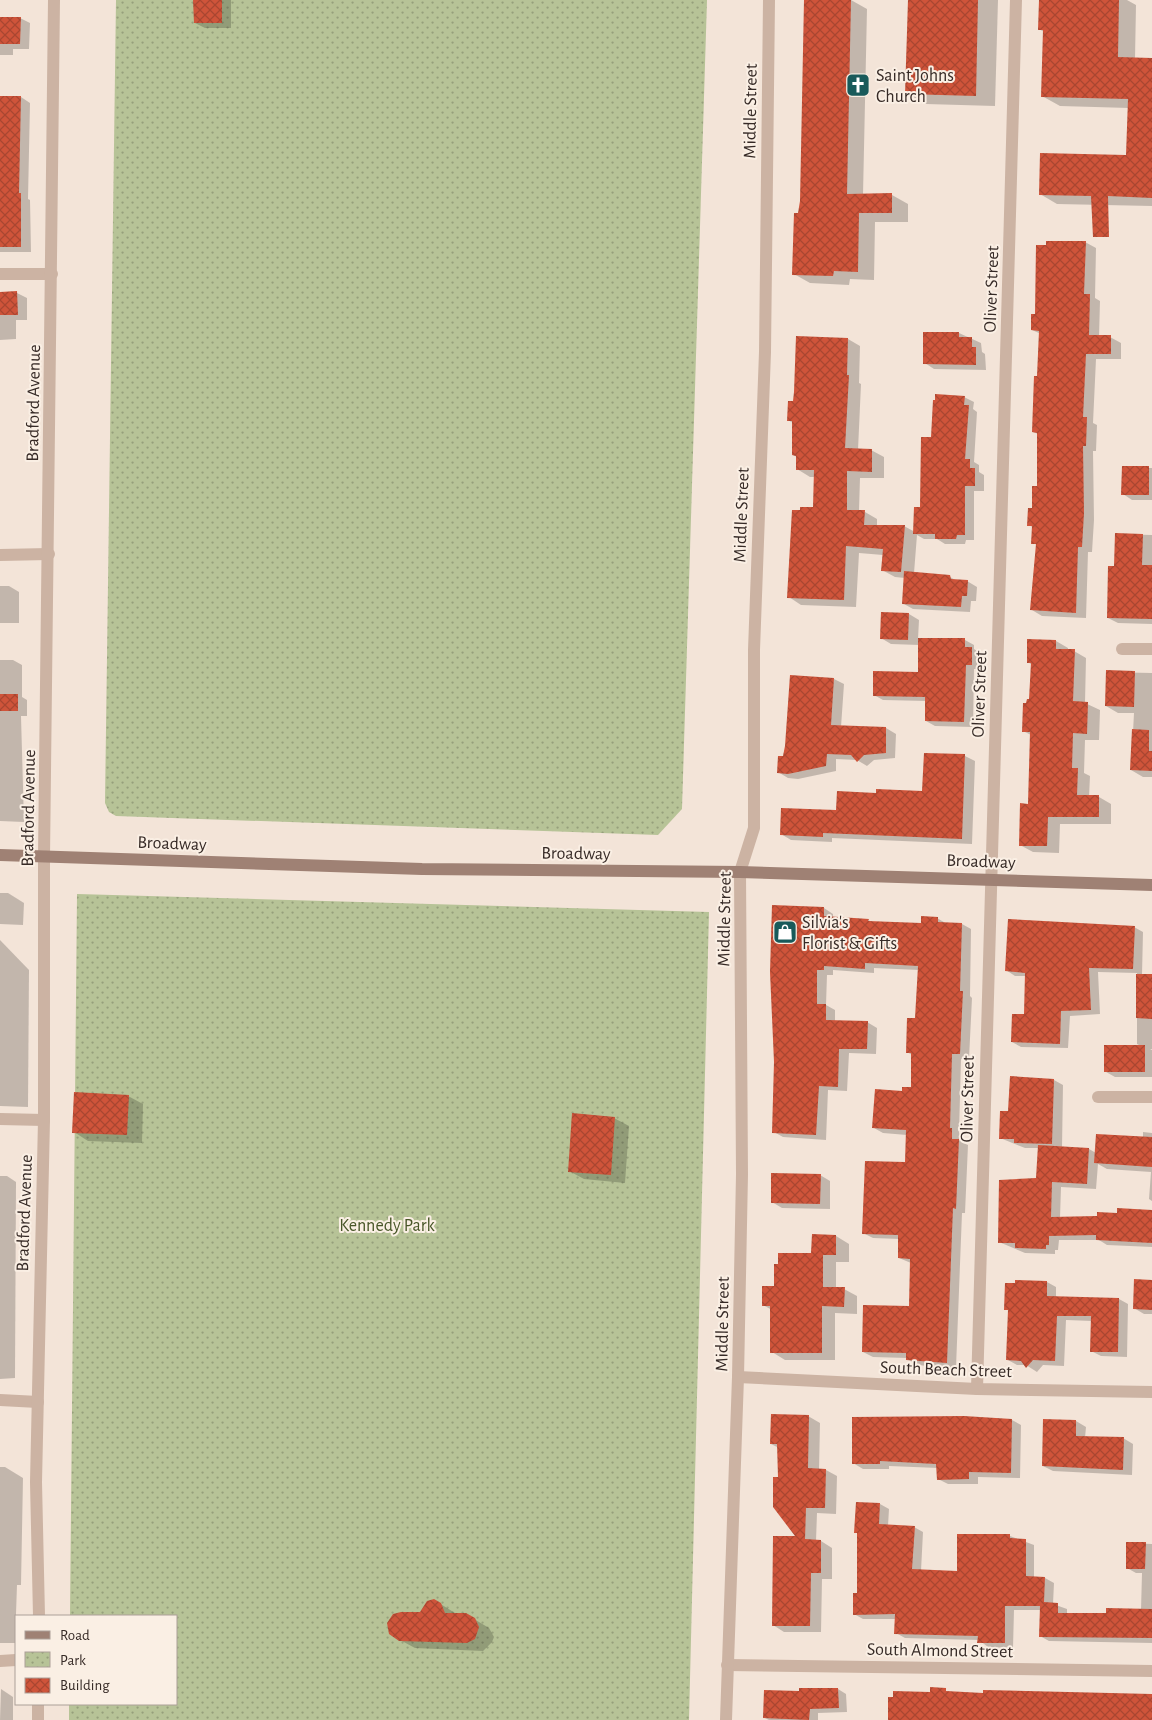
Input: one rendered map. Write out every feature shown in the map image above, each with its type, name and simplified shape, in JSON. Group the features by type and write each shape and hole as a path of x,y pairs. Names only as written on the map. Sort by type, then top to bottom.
{"main road":[{"name":"Broadway","path":"0,856 422,869 740,872 990,878 1152,885"}],"street":[{"name":"Bradford Avenue","path":"39,1615 36,1482 44,1120 44,857 54,0"},
{"name":"Middle Street","path":"726,1720 738,1377 742,1174 740,872 754,828 754,650 765,352 769,0"},
{"name":"Oliver Street","path":"977,1389 1016,0"},
{"path":"0,274 52,274"},
{"path":"0,555 49,554"},
{"path":"1122,649 1152,649"},
{"path":"1098,1097 1152,1097"},
{"path":"0,1119 44,1120"},
{"name":"South Beach Street","path":"738,1377 977,1389 1152,1392"},
{"path":"0,1400 38,1402"},
{"path":"0,1661 15,1660"},
{"name":"South Almond Street","path":"727,1665 1152,1671"},
{"path":"38,1705 38,1720"}],"green space":[{"path":"116,0 707,0 682,809 658,835 116,816 109,812 105,803"},
{"name":"Kennedy Park","path":"77,894 709,912 689,1720 69,1720 69,1705 178,1705 178,1615 70,1615"}],"building":[{"path":"193,0 222,0 222,23 194,23"},
{"path":"804,0 851,0 847,194 892,193 892,213 859,213 858,272 834,271 833,276 792,275 794,213 798,213 800,201"},
{"path":"908,0 978,0 976,96 905,94"},
{"path":"1039,0 1119,0 1118,57 1152,58 1152,198 1108,196 1109,237 1093,237 1091,196 1039,195 1040,153 1126,155 1128,99 1041,97 1043,30 1038,30"},
{"path":"0,17 21,17 20,44 0,44"},
{"path":"0,96 21,96 19,193 21,193 21,247 0,247"},
{"path":"1046,241 1086,241 1084,294 1090,294 1089,335 1111,335 1111,354 1086,354 1083,417 1087,417 1086,446 1083,446 1084,513 1082,547 1078,547 1076,613 1030,610 1036,544 1031,544 1032,526 1027,526 1028,508 1032,508 1032,486 1037,486 1037,433 1032,432 1034,376 1037,376 1039,331 1031,330 1031,314 1035,314 1036,245 1046,245"},
{"path":"17,291 18,315 0,315 0,292"},
{"path":"923,332 959,332 959,337 972,337 972,347 976,347 976,365 923,364"},
{"path":"796,336 848,338 847,375 849,375 845,448 872,449 872,472 847,471 847,510 865,510 864,525 905,525 901,572 881,571 883,549 846,546 844,600 787,598 792,510 800,510 800,507 813,507 814,470 796,470 796,456 792,455 792,421 787,421 788,401 793,401 794,392"},
{"path":"935,394 965,396 964,405 969,405 965,459 970,459 970,468 975,468 975,486 965,486 965,535 957,535 956,539 935,539 935,534 913,534 914,507 920,507 921,437 931,437"},
{"path":"1122,466 1149,466 1149,495 1121,495"},
{"path":"1115,533 1143,534 1142,565 1152,565 1152,619 1107,618 1108,566 1114,566"},
{"path":"904,571 950,575 951,579 968,580 967,596 962,596 961,607 902,604"},
{"path":"881,612 909,613 908,640 880,639"},
{"path":"918,638 965,638 965,647 972,647 972,665 966,665 964,722 925,721 925,697 873,696 873,671 918,672"},
{"path":"1027,639 1056,640 1056,649 1075,649 1073,701 1088,702 1087,734 1073,733 1072,768 1078,768 1077,795 1099,795 1099,817 1048,817 1047,846 1019,846 1020,803 1028,804 1030,732 1022,732 1023,703 1026,703 1027,699 1029,699 1031,663 1027,663"},
{"path":"1106,670 1135,671 1134,707 1105,706"},
{"path":"790,675 834,678 831,725 886,727 886,753 864,755 857,762 851,755 827,754 826,766 788,774 777,773 778,756 783,756 785,746"},
{"path":"0,694 18,694 18,711 0,711"},
{"path":"1132,729 1149,730 1149,751 1152,751 1152,771 1130,770"},
{"path":"924,753 965,754 962,839 823,833 823,837 780,835 781,808 836,810 837,791 876,793 876,789 922,791"},
{"path":"772,905 824,907 824,916 869,919 868,921 921,923 921,916 938,917 938,922 962,923 960,991 963,991 960,1054 952,1054 950,1128 952,1128 952,1139 959,1139 956,1209 953,1208 947,1363 906,1360 906,1353 862,1352 863,1305 909,1306 910,1259 898,1258 898,1235 862,1234 865,1161 905,1162 906,1130 872,1128 875,1089 902,1091 902,1087 911,1087 911,1053 906,1053 907,1018 915,1018 918,966 865,963 865,969 824,966 824,970 817,970 817,1004 826,1004 826,1020 868,1021 867,1049 839,1049 838,1087 819,1086 816,1135 772,1133 774,1062 770,972"},
{"path":"1008,919 1135,926 1133,969 1089,968 1091,1010 1061,1011 1060,1044 1011,1042 1012,1014 1024,1014 1025,973 1005,971"},
{"path":"1136,974 1152,974 1152,1019 1136,1018"},
{"path":"1104,1045 1145,1045 1145,1072 1104,1072"},
{"path":"1010,1076 1054,1079 1052,1144 1014,1143 1014,1139 999,1139 1000,1111 1008,1111"},
{"path":"74,1092 129,1095 127,1135 72,1133"},
{"path":"572,1113 615,1117 611,1175 568,1172"},
{"path":"1096,1134 1152,1137 1152,1167 1094,1163"},
{"path":"1038,1145 1089,1148 1087,1184 1052,1182 1051,1217 1097,1216 1097,1212 1117,1213 1117,1208 1152,1210 1152,1243 1096,1240 1096,1235 1049,1236 1049,1245 1046,1245 1046,1249 1015,1248 1015,1243 998,1243 999,1180 1036,1178"},
{"path":"771,1173 821,1174 820,1204 771,1203"},
{"path":"812,1234 836,1235 836,1255 823,1255 823,1287 845,1287 844,1307 822,1306 822,1353 770,1353 770,1306 762,1306 762,1286 774,1286 774,1264 778,1264 778,1253 811,1253"},
{"path":"1134,1279 1152,1280 1152,1310 1133,1309"},
{"path":"1015,1280 1047,1281 1047,1296 1119,1298 1118,1352 1090,1352 1091,1316 1057,1316 1055,1361 1033,1360 1026,1368 1021,1361 1006,1360 1008,1310 1004,1310 1005,1283 1015,1283"},
{"path":"771,1414 809,1415 808,1468 826,1469 825,1508 806,1508 805,1539 821,1540 821,1573 811,1573 810,1626 772,1626 773,1536 795,1536 773,1507 773,1477 778,1477 777,1444 770,1444"},
{"path":"964,1416 1012,1419 1011,1473 969,1472 969,1479 937,1480 936,1464 880,1461 880,1464 852,1464 852,1417"},
{"path":"1043,1419 1076,1420 1076,1436 1124,1437 1123,1470 1042,1466"},
{"path":"856,1502 880,1503 879,1524 915,1526 912,1569 957,1571 957,1534 1010,1534 1010,1538 1026,1539 1026,1576 1045,1577 1044,1602 1058,1603 1058,1613 1106,1613 1106,1608 1152,1609 1152,1638 1039,1637 1040,1606 1005,1606 1005,1643 977,1643 978,1636 894,1634 895,1614 853,1615 853,1593 857,1593 857,1533 854,1533"},
{"path":"1126,1542 1146,1542 1145,1569 1126,1569"},
{"path":"434,1599 441,1603 445,1613 466,1613 475,1618 479,1627 475,1639 467,1643 399,1641 389,1634 387,1623 393,1614 420,1612 427,1601"},
{"path":"930,1687 946,1688 946,1691 983,1693 983,1690 1152,1694 1152,1720 888,1720 888,1697 893,1697 893,1691 930,1692"},
{"path":"799,1688 838,1688 839,1708 810,1709 809,1720 763,1718 764,1690 799,1691"}],"place":[{"name":"Saint Johns Church","path":"858,85"},
{"name":"Silvia's Florist & Gifts","path":"785,932"}]}
